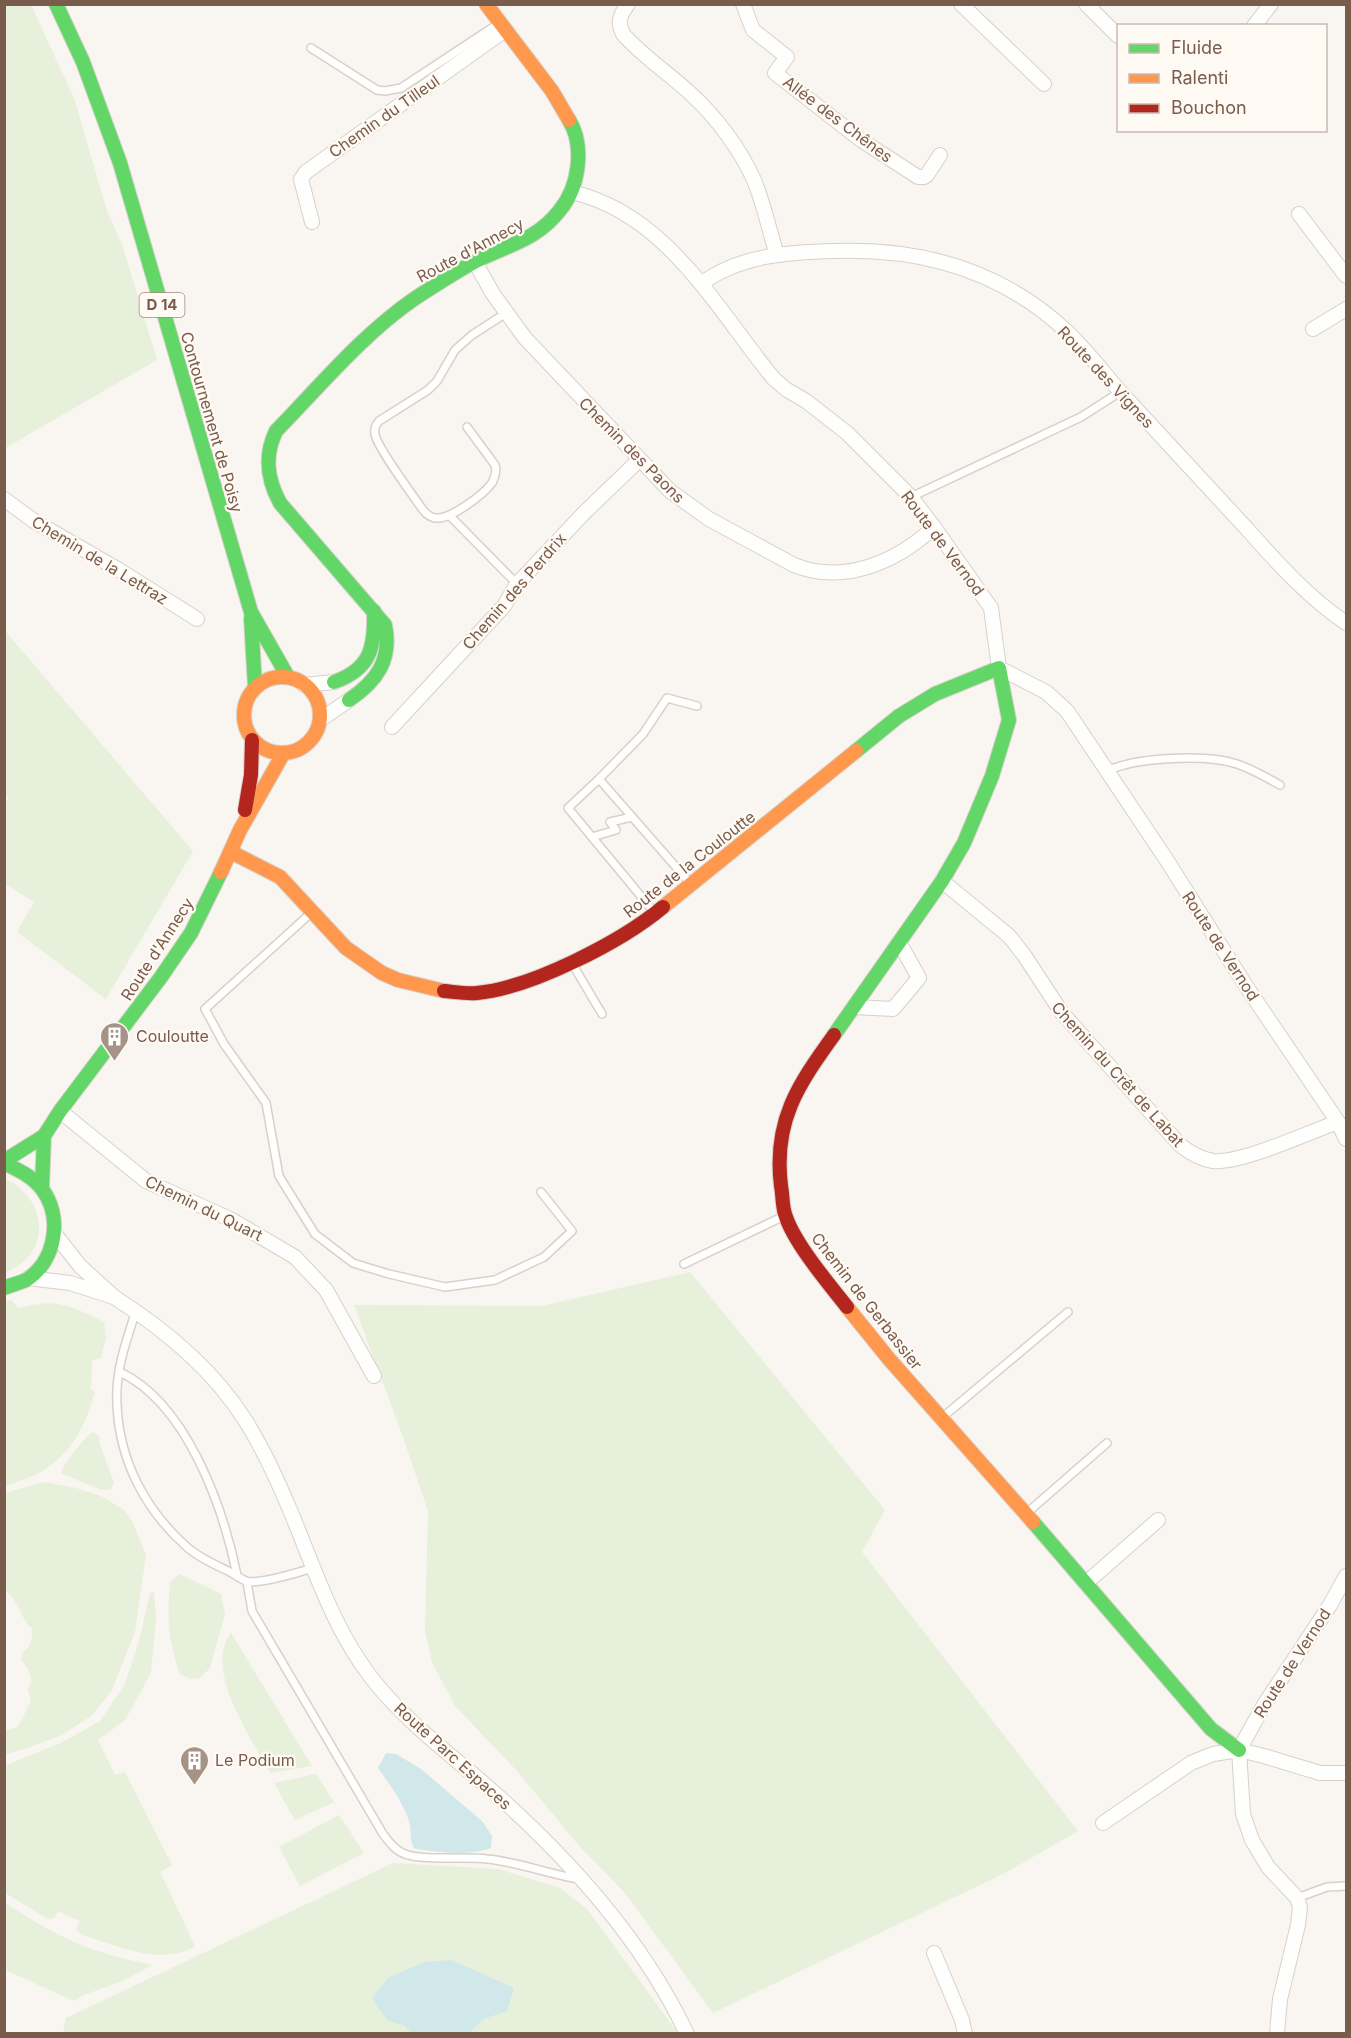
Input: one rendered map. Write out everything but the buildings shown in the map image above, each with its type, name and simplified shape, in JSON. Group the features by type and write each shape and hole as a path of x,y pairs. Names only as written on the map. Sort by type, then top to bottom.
{"main road":[{"name":"Contournement de Poisy","path":"56,4 70,29 104,114 120,163 250,612 255,687"},
{"name":"Route d'Annecy","path":"349,700 373,680 386,658 388,634 386,625 275,494 268,475 268,457 276,431 375,330 413,300 447,278 475,262 540,232 560,211 571,192 578,160 572,125 552,91 486,4"},
{"path":"334,682 357,673 365,664 373,644 374,611"},
{"name":"Contournement de Poisy","path":"250,612 288,677"},
{"name":"Chemin de Gerbassier","path":"999,668 1002,693 1008,711 1007,728 992,776 964,843 942,881 798,1088 786,1115 779,1167 785,1216 794,1235 832,1288 889,1359 1026,1513 1211,1729 1239,1750"},
{"name":"Route de la Couloutte","path":"231,852 280,877 346,948 398,980 445,991 475,993 504,988 571,963 631,930 692,885 898,716 935,694 999,668"},
{"path":"255,687 265,680 276,677 288,677 304,684 317,699 320,720"},
{"name":"Route d'Annecy","path":"240,830 250,784 252,740 243,718 244,707 255,687"},
{"name":"Route d'Annecy","path":"44,1136 60,1111 179,951 212,893 240,830 282,754 295,752 306,745 315,735 320,720"},
{"path":"252,740 260,748 282,754"},
{"path":"4,1162 44,1136"},
{"path":"42,1187 44,1136"},
{"path":"4,1162 31,1175 42,1187 52,1206 56,1224 53,1243 45,1261 28,1278 14,1286 4,1288"}],"street":[{"path":"628,4 620,17 620,28 623,34 704,107 729,138 753,178 777,255"},
{"name":"Allée des Chênes","path":"743,4 753,30 787,57 775,73 861,140 918,177 927,175 940,155"},
{"path":"961,4 1044,84"},
{"path":"1086,4 1117,34"},
{"path":"1256,24 1271,4"},
{"name":"Chemin du Tilleul","path":"312,222 302,179 306,172 502,26"},
{"name":"Route de Vernod","path":"571,192 590,196 635,221 670,249 701,284 774,379 847,433 910,497 991,608 999,668 1035,685 1060,703 1107,771 1347,1139"},
{"path":"1299,214 1347,276"},
{"name":"Route des Vignes","path":"701,284 722,271 760,258 798,252 880,250 937,261 992,279 1020,295 1066,330 1274,559 1324,607 1347,623"},
{"name":"Chemin des Paons","path":"475,262 506,313 545,361 639,460 690,508 761,548 807,570 836,573 872,566 904,550 934,527"},
{"path":"1313,330 1347,309"},
{"name":"Chemin des Perdrix","path":"392,727 504,606 517,584 585,512 639,460"},
{"name":"Chemin de la Lettraz","path":"4,499 34,521 119,570 197,619"},
{"path":"304,684 334,682"},
{"name":"Route d'Annecy","path":"320,720 349,700"},
{"name":"Chemin du Crêt de Labat","path":"942,881 1009,936 1062,1013 1151,1114 1187,1151 1203,1159 1231,1160 1338,1122"},
{"path":"854,1007 893,1009 919,978 899,942"},
{"name":"Chemin du Quart","path":"60,1111 146,1181 232,1220 295,1257 326,1290 374,1376"},
{"name":"Route Parc Espaces","path":"54,1233 80,1266 114,1297 136,1311 195,1360 228,1396 246,1420 267,1458 327,1605 347,1643 371,1678 438,1746 509,1806 619,1924 654,1972 687,2034"},
{"name":"Route Parc Espaces","path":"28,1278 70,1284 114,1297"},
{"path":"1086,1583 1158,1520"},
{"name":"Route de Vernod","path":"1239,1750 1264,1705 1347,1576"},
{"path":"1103,1823 1191,1763 1214,1754 1239,1750 1320,1773 1347,1773"},
{"path":"1239,1750 1244,1814 1252,1840 1268,1867 1297,1898 1300,1907 1300,1916 1284,1979 1277,2034"},
{"path":"934,1953 962,2020 965,2034"}],"lane":[{"path":"311,48 377,90 385,91 401,88 502,26"},
{"path":"467,427 495,465 496,473 486,490 450,516 435,518 423,510 377,440 376,425 428,390 437,381 455,350 472,335 506,313"},
{"path":"910,497 1081,417 1120,392"},
{"path":"450,516 517,584"},
{"path":"655,914 568,808 643,734 667,698 697,706"},
{"path":"1107,771 1146,761 1206,758 1236,764 1280,784"},
{"path":"599,779 692,885"},
{"path":"592,837 616,830 610,822 632,817"},
{"path":"313,912 205,1010 224,1044 266,1103 279,1176 315,1234 353,1263 388,1274 445,1287 495,1280 544,1257 573,1231 541,1192"},
{"path":"571,963 603,1014"},
{"path":"684,1264 785,1216"},
{"path":"136,1311 124,1347 117,1402 121,1435 132,1470 148,1504 160,1520 188,1548 212,1564 247,1582 289,1576 313,1568"},
{"path":"942,1418 1068,1312"},
{"path":"120,1372 132,1378 157,1401 195,1453 223,1520 237,1575"},
{"path":"1026,1513 1107,1443"},
{"path":"247,1582 252,1611 269,1642 383,1834 393,1846 407,1855 487,1859 516,1863 559,1876 579,1879"},
{"path":"1297,1898 1327,1887 1347,1886"}],"green space":[{"path":"5,4 31,5 74,98 107,211 122,244 157,360 5,448"},
{"path":"5,631 193,851 106,999 17,932 34,902 5,884 5,805 9,796 4,794"},
{"path":"5,1179 15,1184 31,1200 39,1220 39,1231 28,1257 5,1273"},
{"path":"690,1272 885,1510 862,1552 1078,1831 1005,1873 713,2013 625,1893 581,1848 517,1771 455,1706 432,1662 425,1631 428,1511 354,1305 542,1306"},
{"path":"11,1300 18,1308 53,1304 82,1311 104,1322 106,1338 101,1358 92,1360 91,1389 95,1392 83,1426 71,1446 44,1470 5,1487 4,1301"},
{"path":"93,1432 99,1436 114,1483 111,1489 101,1490 61,1473 75,1451"},
{"path":"44,1482 76,1488 101,1496 124,1510 132,1521 146,1555 135,1632 111,1692 91,1716 62,1735 5,1754 5,1730 18,1727 31,1701 28,1689 32,1681 28,1669 21,1660 22,1653 31,1642 32,1628 25,1620 15,1600 5,1591 5,1493"},
{"path":"180,1574 221,1594 225,1614 210,1668 200,1678 191,1679 180,1674 171,1639 170,1582"},
{"path":"154,1592 156,1618 151,1673 125,1720 98,1740 115,1775 125,1772 172,1865 160,1872 195,1946 168,1955 138,1952 82,1935 76,1929 80,1921 58,1911 54,1918 48,1919 5,1893 4,1766 63,1742 100,1721 125,1684 139,1641 150,1593"},
{"path":"231,1633 312,1766 270,1773 242,1724 226,1685 223,1666 224,1648"},
{"path":"316,1774 334,1802 295,1820 274,1783"},
{"path":"339,1815 364,1853 300,1886 279,1847"},
{"path":"393,1863 498,1869 560,1888 587,1909 677,2033 63,2034 66,2018"},
{"path":"5,1903 74,1942 109,1955 152,1965 123,1981 74,2001 5,1970"}],"water":[{"path":"386,1753 396,1754 421,1769 483,1822 492,1836 491,1848 483,1851 453,1853 414,1848 410,1824 403,1806 378,1768"},
{"path":"452,1960 514,1988 507,2011 483,2019 469,2033 411,2033 405,2026 387,2020 372,1998 388,1978 424,1962"}],"traffic: fast":[{"path":"56,4 83,62 120,163 251,612 288,677"},
{"path":"349,700 375,677 380,668 386,649 385,625 280,503 270,476 269,458 272,440 276,431 342,362 395,313 460,270 532,235 551,220 572,190 578,166 577,142 569,120"},
{"path":"334,682 356,670 368,655 372,646 374,611"},
{"path":"251,618 255,687"},
{"path":"834,1035 942,881 964,843 992,776 1009,720 999,668 935,694 899,716 856,751"},
{"path":"4,1161 44,1136 191,933 221,872"},
{"path":"42,1187 44,1136"},
{"path":"4,1163 38,1184 49,1200 54,1225 50,1250 44,1262 26,1280 4,1288"},
{"path":"1033,1522 1211,1729 1239,1750"}],"traffic: slow":[{"path":"486,4 552,91 569,120"},
{"path":"275,677 289,677 303,683 314,694 320,708 320,715 317,730 309,742 289,753 275,753 261,747 250,736 244,722 244,708 250,694 261,683 275,677"},
{"path":"663,907 856,751"},
{"path":"221,872 240,830 283,754"},
{"path":"231,852 280,877 346,948 382,973 398,980 444,991"},
{"path":"847,1307 889,1359 1033,1522"}],"traffic: jam":[{"path":"245,810 251,775 252,740"},
{"path":"444,991 473,993 499,989 549,973 600,948 645,921 663,907"},
{"path":"834,1035 809,1071 791,1105 781,1142 781,1186 784,1210 790,1228 813,1264 847,1307"}],"place":[{"name":"Couloutte","path":"115,1062"},
{"name":"Le Podium","path":"194,1786"}]}
